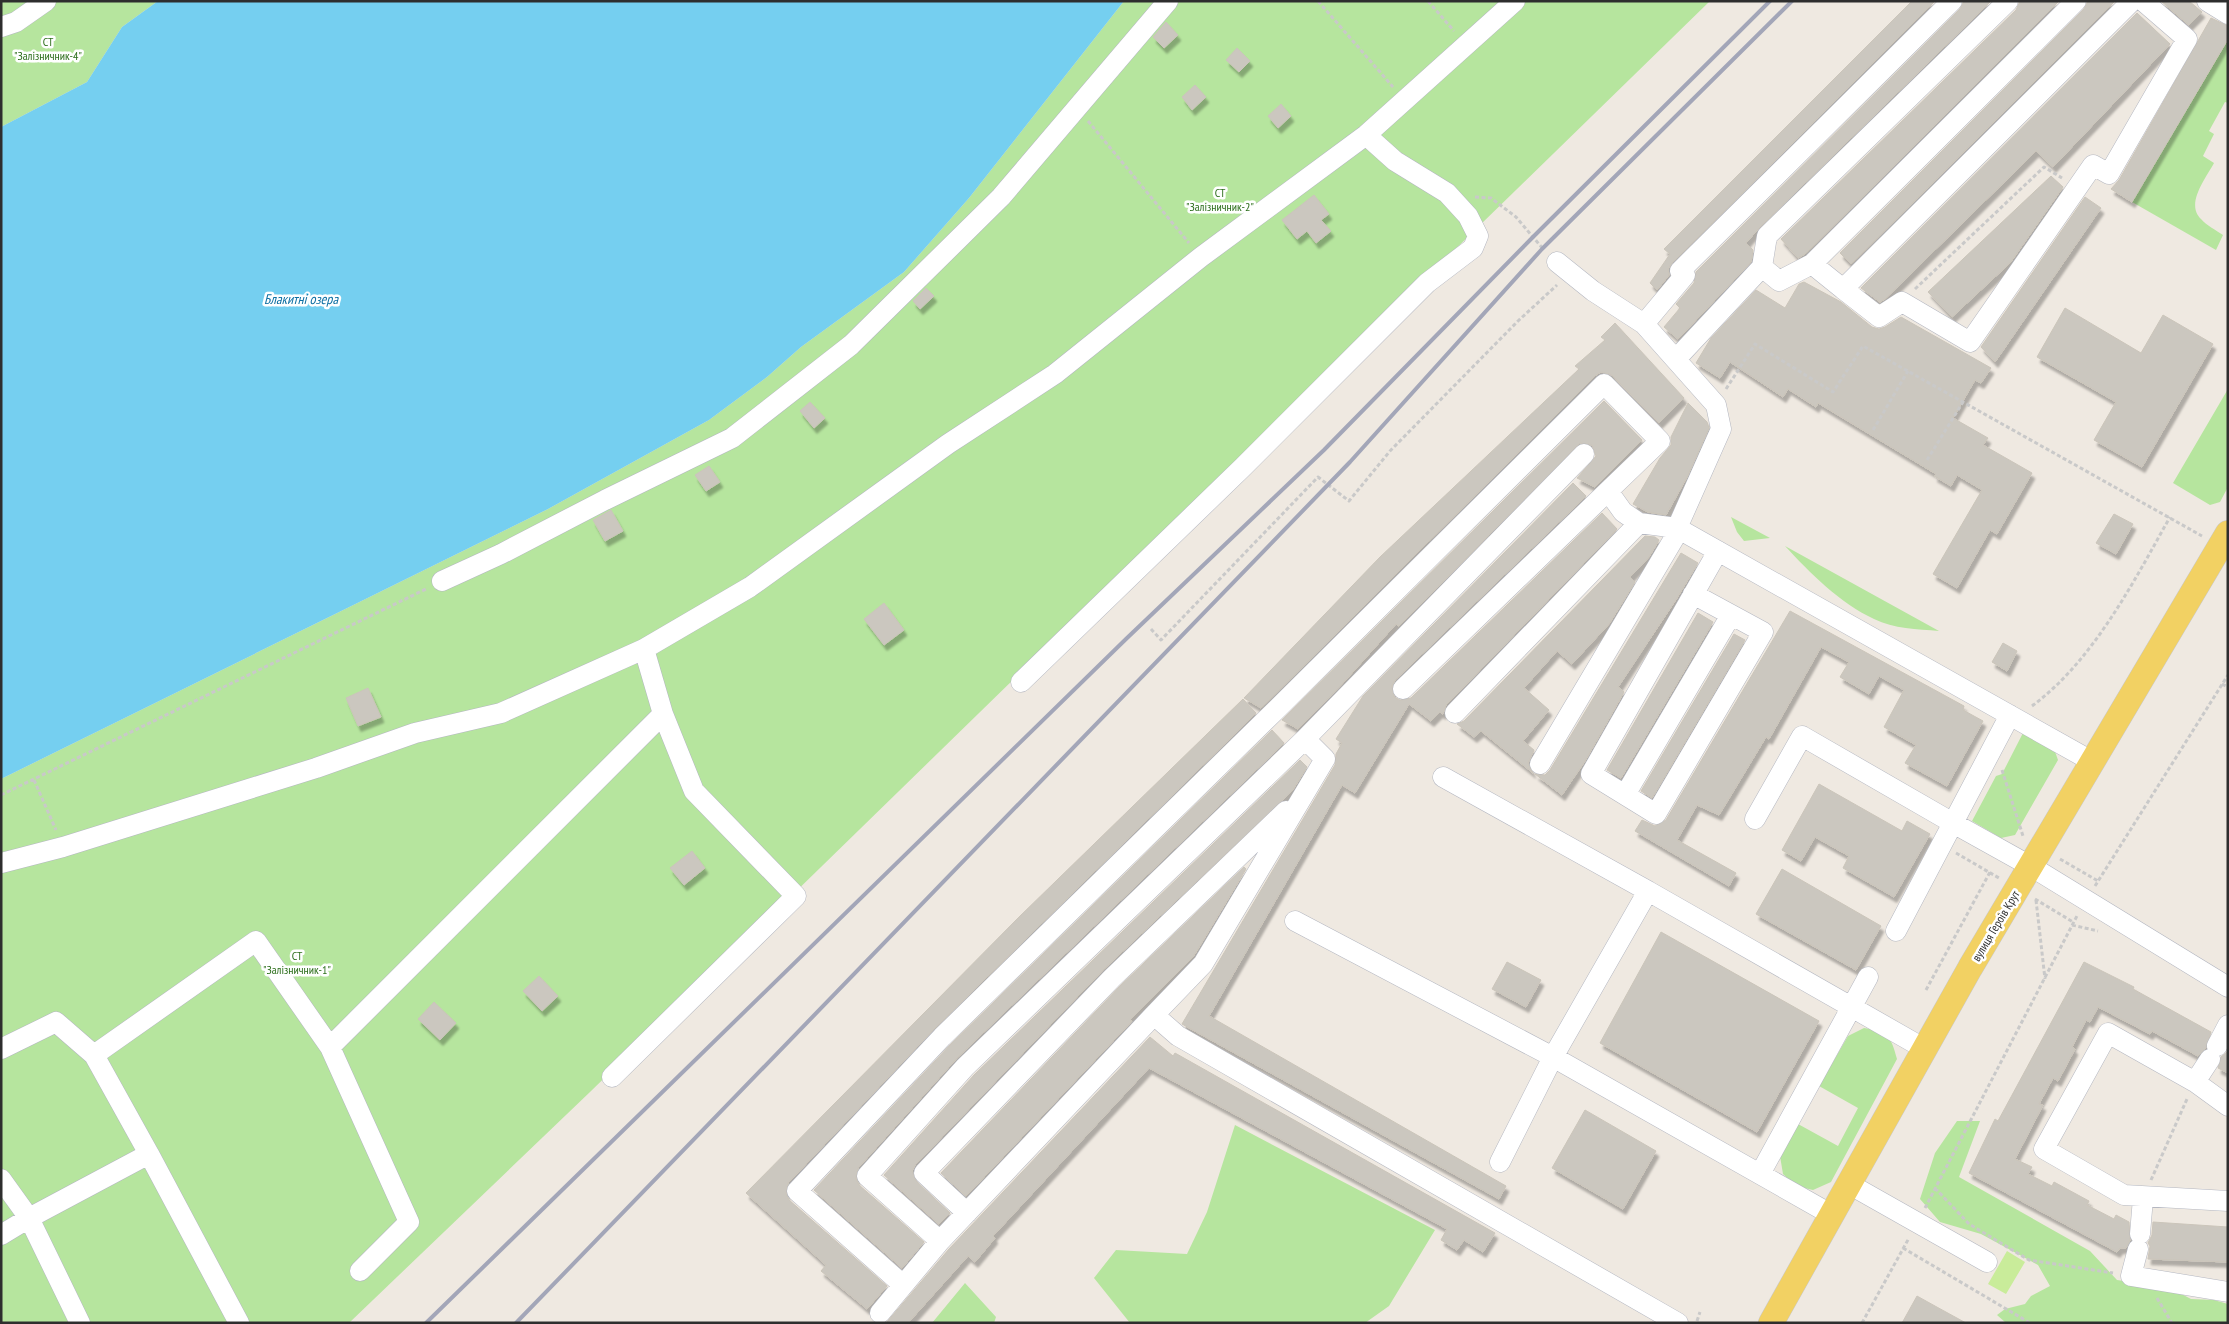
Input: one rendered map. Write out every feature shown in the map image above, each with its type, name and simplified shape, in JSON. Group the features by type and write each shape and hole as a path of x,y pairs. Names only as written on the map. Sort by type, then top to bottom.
{"main road":[{"name":"вулиця Героїв Крут","path":"1771,1323 1924,1049 2224,539"}],"lane":[{"path":"1,27 16,22 46,1"},
{"path":"442,581 501,554 605,500 732,438 851,345 1001,197 1168,1"},
{"path":"1,862 63,847 316,768 415,733 501,713 644,649 750,587 948,444 1055,374 1201,257 1366,135 1515,1"},
{"path":"1644,324 1685,275 1680,271 1952,1"},
{"path":"1676,359 1762,267 1767,236 2008,1"},
{"path":"1762,267 1779,281 1812,264 2076,1"},
{"path":"1842,290 2132,1"},
{"path":"1812,264 1842,290 1880,317 1902,302 1970,342 2093,165 2109,174 2187,38 2143,1"},
{"path":"2207,1 2228,14"},
{"path":"1021,682 1243,467 1427,283 1473,248 1478,236 1468,216 1448,193 1395,161 1366,135"},
{"path":"1540,764 1678,529 1721,428 1716,405 1644,324 1593,291 1564,268"},
{"path":"903,1285 797,1191 942,1037 1280,706 1604,384 1660,441 1403,689"},
{"path":"940,1242 867,1176 965,1067 1305,739 1584,454"},
{"path":"1608,492 1623,512 1639,523 1678,529 2093,762"},
{"path":"1455,713 1639,523"},
{"path":"1693,594 1763,632 1656,814 1591,774 1693,594 1718,551"},
{"path":"1625,795 1731,615"},
{"path":"612,1077 796,896 694,791 663,714 644,649"},
{"path":"330,1046 663,714"},
{"path":"1896,931 1994,745 2012,717"},
{"path":"1755,819 1802,736 2032,867 2228,987"},
{"path":"880,1313 940,1242 1204,964 1325,760 1305,739"},
{"path":"1443,777 1648,891 1924,1049"},
{"path":"967,1213 924,1173 1112,978 1305,793"},
{"path":"1500,1162 1553,1057 1648,891"},
{"path":"1295,921 1553,1057 1832,1215"},
{"path":"94,1055 256,941 330,1046 409,1222 360,1271"},
{"path":"1760,1174 1868,977"},
{"path":"1154,1015 1178,1036 1678,1323"},
{"path":"1,1049 56,1022 94,1055 150,1154 239,1323"},
{"path":"2195,1082 2228,1025"},
{"path":"2228,1106 2195,1082 2108,1033 2044,1149 2124,1196 2228,1202"},
{"path":"1,1235 29,1218 150,1154"},
{"path":"1,1178 29,1218 80,1323"},
{"path":"1849,1184 1987,1262"},
{"path":"2143,1198 2139,1242 2131,1276 2228,1292"}],"path":[{"path":"1318,1 1404,101"},
{"path":"1428,1 1467,45"},
{"path":"1077,109 1201,257"},
{"path":"1902,302 2044,167"},
{"path":"1448,193 1464,197 1491,198 1516,216 1542,249"},
{"path":"1151,629 1161,640 1318,477 1348,501 1390,451 1518,321 1564,268"},
{"path":"1716,405 1755,344 1833,392 1863,346 2170,517 2224,539"},
{"path":"1873,430 1908,371"},
{"path":"1927,460 1963,402"},
{"path":"2012,717 2051,692 2084,654 2133,583 2170,517"},
{"path":"1,795 442,581"},
{"path":"1862,1323 2045,980 2073,922 2228,675"},
{"path":"2222,684 2228,687"},
{"path":"1994,745 2023,836"},
{"path":"34,780 63,847"},
{"path":"1942,844 1999,878"},
{"path":"2060,859 2098,881"},
{"path":"1926,990 1990,872"},
{"path":"2031,897 2073,922"},
{"path":"2036,900 2045,980"},
{"path":"2143,1198 2195,1082"},
{"path":"1935,1188 1969,1224 2029,1260 2131,1276"},
{"path":"1903,1248 2030,1323"},
{"path":"1696,1323 1700,1312"}],"green space":[{"name":"СТ \"Залізничник-4\"","path":"1,1 158,1 122,27 87,82 1,127"},
{"name":"СТ \"Залізничник-1\"","path":"1124,1 1710,1 590,1092 349,1323 1,1323 1,779 548,509 709,420 767,377 801,347 904,272 969,198"},
{"path":"2228,40 2228,103 2225,102 2209,131 2214,134 2203,156 2214,163 2198,191 2195,206 2197,213 2203,221 2223,235 2216,250 2132,202"},
{"path":"2228,389 2228,487 2220,502 2210,505 2173,483"},
{"path":"1731,517 1770,538 1744,541 1737,532"},
{"path":"1785,546 1939,631 1890,625 1861,612 1826,587"},
{"path":"2024,731 2053,746 2058,760 2015,835 2001,838 1972,821 1996,776 2002,774"},
{"path":"1864,1028 1878,1031 1887,1036 1893,1045 1897,1059 1831,1182 1813,1190 1796,1186 1783,1174 1780,1156 1798,1124 1838,1146 1858,1108 1819,1086 1848,1036"},
{"path":"1957,1121 1980,1121 1959,1177 2090,1251 2117,1280 2170,1288 2191,1299 2214,1300 2228,1304 2228,1323 2006,1323 1997,1315 2005,1309 2025,1304 2031,1296 2050,1286 2038,1265 1981,1234 1940,1222 1920,1199 1935,1153"},
{"path":"1235,1125 1435,1230 1389,1306 1365,1323 1130,1323 1094,1278 1116,1250 1187,1254 1207,1212"},
{"path":"2007,1251 2025,1262 2006,1294 1988,1284"},
{"path":"965,1283 996,1317 994,1323 932,1323"}],"water":[{"name":"Блакитні озера","path":"158,1 1124,1 969,198 904,272 801,347 767,377 709,420 548,509 1,779 1,127 87,82 122,27"}],"building":[{"path":"1912,1 1935,1 1672,263 1668,269 1669,275 1657,290 1650,283 1670,254 1664,249"},
{"path":"1964,1 1991,1 1759,228 1746,243 1753,250 1751,262 1678,339 1664,327 1680,308 1676,304 1694,283 1696,272 1960,9"},
{"path":"2020,1 2059,1 1805,254 1798,258 1781,239 2016,10"},
{"path":"2088,1 2115,1 1851,264 1840,253 2084,9"},
{"path":"2161,1 2189,1 2202,12 2189,25"},
{"path":"2137,13 2170,44 2053,167 2036,151 1885,299 1880,302 1861,288"},
{"path":"2211,18 2228,26 2228,39 2132,202 2111,189 2119,180"},
{"path":"1166,22 1178,35 1164,48 1153,37"},
{"path":"1237,48 1250,61 1239,72 1226,60"},
{"path":"1195,85 1206,97 1192,110 1182,97"},
{"path":"1281,104 1291,116 1278,128 1268,116"},
{"path":"2051,176 2063,187 2010,263 1952,317 1928,292"},
{"path":"1314,195 1329,214 1321,220 1331,231 1316,243 1307,231 1297,239 1282,220"},
{"path":"2085,197 2101,208 1995,362 1981,347"},
{"path":"1804,282 1841,302 1872,327 1879,329 1885,327 1901,317 1991,368 1981,383 1975,380 1953,418 1988,438 1983,445 2032,473 1997,534 1990,530 1957,588 1933,574 1982,490 1957,475 1951,486 1934,476 1936,474 1818,403 1816,407 1788,389 1783,397 1730,362 1720,378 1696,363 1711,338 1756,290 1785,308 1799,284"},
{"path":"926,288 934,296 920,309 913,301"},
{"path":"2065,308 2141,353 2163,315 2213,344 2142,467 2094,440 2116,402 2037,357"},
{"path":"1615,323 1684,398 1659,423 1612,375 1601,372 1596,375 1261,708 1244,698 1380,557 1579,369 1575,366 1605,340 1601,337"},
{"path":"1604,401 1642,440 1595,487 1577,478 1596,456 1592,445 1580,443 1399,626 1396,624 1343,683 1298,729 1282,720"},
{"path":"810,402 825,418 814,428 800,411"},
{"path":"1688,403 1707,422 1709,428 1687,477 1666,515 1648,512 1633,504 1660,458 1671,445 1671,437"},
{"path":"709,466 720,482 706,491 695,475"},
{"path":"1573,483 1586,496 1395,680 1392,686 1394,697 1400,700 1411,698 1602,513 1617,529 1446,705 1443,714 1440,712 1431,721 1409,704 1355,793 1342,785 1209,1016 1506,1186 1499,1199 1182,1024 1335,765 1336,754 1342,743 1336,739 1363,696"},
{"path":"611,510 623,531 605,541 593,520"},
{"path":"2114,514 2133,524 2116,554 2096,543"},
{"path":"1645,536 1655,537 1659,540 1649,557 1630,577 1635,582 1609,624 1572,664 1557,651 1524,688 1549,710 1523,741 1534,750 1528,763 1533,773 1481,731 1474,737 1457,724 1464,721"},
{"path":"1681,553 1698,563 1618,687 1624,692 1585,761 1562,795 1535,774 1545,775 1550,770"},
{"path":"884,603 904,630 884,645 864,619"},
{"path":"1790,611 1964,706 1963,710 1983,721 1947,786 1905,763 1916,745 1884,727 1904,690 1879,676 1869,694 1840,677 1849,662 1821,647 1769,739 1766,737 1719,815 1697,805 1677,840 1736,873 1729,886 1635,831 1642,820 1655,826 1666,820"},
{"path":"1698,613 1713,622 1621,778 1607,770"},
{"path":"1734,634 1745,640 1652,798 1641,791"},
{"path":"2003,643 2017,651 2007,671 1992,662"},
{"path":"368,688 381,717 358,726 346,698"},
{"path":"1243,699 1256,713 934,1029 788,1183 786,1194 789,1200 887,1286 867,1309 821,1271 826,1265 746,1193 1019,917"},
{"path":"1272,730 1284,743 957,1058 858,1168 856,1179 859,1185 924,1242 902,1268 814,1190 950,1045"},
{"path":"1300,760 1307,767 1292,791 1104,969 915,1165 912,1171 916,1181 950,1213 939,1224 884,1175 974,1075"},
{"path":"1819,784 1902,831 1907,821 1930,834 1894,897 1843,868 1849,856 1815,837 1801,861 1782,850"},
{"path":"692,851 705,868 684,885 670,868"},
{"path":"1244,867 1246,869 1193,957 1130,1020 1132,1021 966,1196 941,1173 1120,986"},
{"path":"1782,869 1881,926 1856,970 1756,914"},
{"path":"1661,932 1819,1021 1757,1132 1600,1043"},
{"path":"1507,962 1541,980 1526,1007 1492,989"},
{"path":"2084,962 2134,987 2133,989 2211,1032 2206,1048 2198,1056 2152,1031 2150,1034 2098,1007 2090,1022 2086,1020 2072,1047 2075,1049 2058,1081 2053,1078 2039,1104 2043,1105 2015,1159 2032,1167 2028,1174 2052,1186 2054,1182 2089,1201 2087,1205 2114,1219 2116,1215 2129,1222 2130,1240 2126,1248 2120,1248 2117,1252 1969,1173 1995,1119 1998,1121"},
{"path":"539,976 558,996 542,1011 523,991"},
{"path":"434,1002 456,1023 440,1040 418,1019"},
{"path":"1150,1037 1173,1056 1175,1053 1495,1233 1483,1252 1464,1240 1457,1250 1441,1240 1447,1229 1149,1068 993,1236 995,1238 975,1262 968,1256 908,1323 886,1323 949,1249"},
{"path":"2228,1051 2228,1073 2218,1068 2221,1057"},
{"path":"1585,1110 1656,1151 1623,1209 1552,1168"},
{"path":"2153,1222 2228,1227 2228,1262 2148,1259 2150,1246 2148,1243 2152,1235"},
{"path":"1917,1296 1935,1306 1966,1323 1902,1323"}],"railway":[{"path":"426,1323 1126,639 1324,450 1533,237 1770,1"},
{"path":"516,1323 1350,462 1542,249 1792,1"}],"park label":[{"name":"СТ \"Залізничник-2\"","path":"1220,200"}]}
